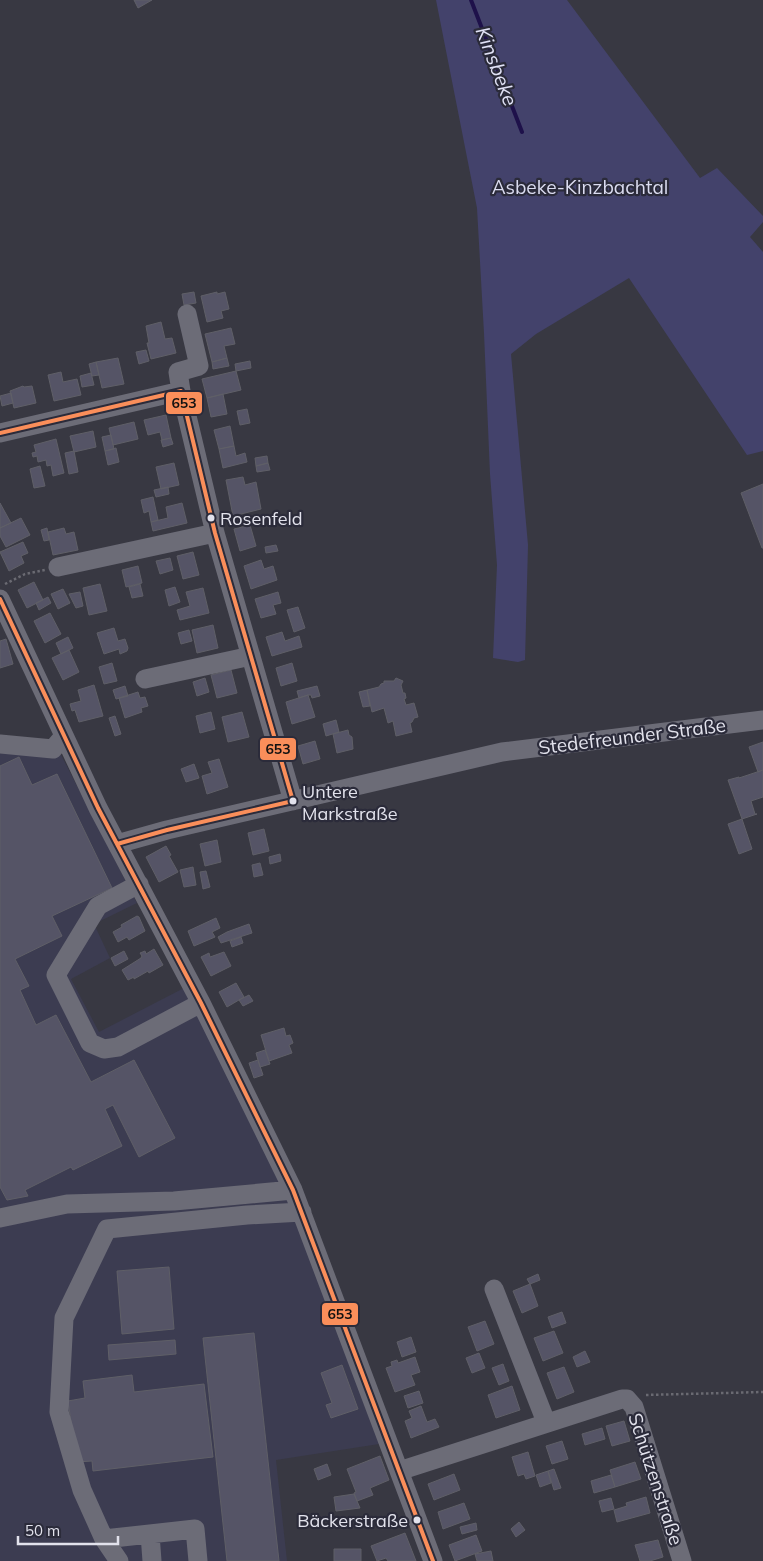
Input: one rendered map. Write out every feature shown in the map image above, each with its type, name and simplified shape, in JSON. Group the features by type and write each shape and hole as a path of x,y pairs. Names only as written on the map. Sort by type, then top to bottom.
{"street":[{"path":"187,314 199,366 178,372 181,390 215,532 294,801"},
{"path":"0,433 181,390"},
{"path":"58,567 215,532"},
{"path":"0,599 64,736 279,1158 302,1212 433,1561"},
{"path":"145,679 251,656"},
{"name":"Stedefreunder Straße","path":"118,844 167,830 502,752 763,720"},
{"path":"0,733 38,737 64,736"},
{"path":"0,744 53,748 64,736"},
{"path":"139,884 98,906 56,975 90,1043 104,1049 118,1047 201,1003"},
{"path":"0,1218 67,1204 174,1201 293,1190"},
{"path":"119,1561 104,1539 82,1490 59,1412 64,1318 108,1229 247,1215 302,1212"},
{"path":"494,1290 546,1422"},
{"path":"400,1471 546,1422 622,1398 627,1399"},
{"name":"Schützenstraße","path":"627,1399 634,1407 682,1561"},
{"path":"104,1539 195,1529 198,1561"},
{"path":"150,1534 152,1561"}],"path":[{"path":"0,586 26,574 58,567"},
{"path":"627,1399 634,1396 763,1392"}],"shaded area":[{"path":"0,735 57,747 137,903 94,924 110,958 71,979 99,1032 184,988 288,1198 379,1444 276,1460 287,1561 0,1561"}],"green space":[{"name":"Asbeke-Kinzbachtal","path":"436,0 567,0 700,178 717,168 763,216 763,222 750,237 763,252 763,451 747,455 629,278 536,334 511,354 528,545 525,660 518,662 493,658 497,565 490,474 477,208"}],"building":[{"path":"134,0 152,0 138,8"},
{"path":"194,292 196,303 184,305 182,294"},
{"path":"217,292 217,294 225,292 229,309 221,311 223,318 207,322 201,296"},
{"path":"161,322 165,339 172,338 176,353 151,359 147,343 149,343 146,326"},
{"path":"231,328 235,344 224,346 227,358 212,362 205,334"},
{"path":"146,350 149,361 139,364 136,352"},
{"path":"118,358 124,384 102,388 96,362"},
{"path":"227,358 229,366 213,369 212,362"},
{"path":"250,361 251,368 236,371 235,364"},
{"path":"96,362 99,375 92,376 89,364"},
{"path":"236,371 241,390 207,398 202,379"},
{"path":"61,372 63,382 77,379 81,395 54,401 48,375"},
{"path":"91,373 94,385 82,387 80,376"},
{"path":"23,386 32,386 36,403 14,408 10,391"},
{"path":"11,393 13,403 2,406 0,396"},
{"path":"223,394 227,414 211,417 207,398"},
{"path":"247,409 250,423 240,425 237,411"},
{"path":"166,415 171,438 162,440 160,432 148,435 144,420"},
{"path":"134,422 138,439 113,445 109,428"},
{"path":"230,426 234,446 219,449 214,430"},
{"path":"93,431 96,447 74,452 70,436"},
{"path":"111,435 114,449 105,451 102,437"},
{"path":"171,438 173,444 163,447 161,440"},
{"path":"56,439 64,473 53,476 51,465 47,466 46,460 38,462 37,456 33,457 32,453 36,452 34,445"},
{"path":"234,446 236,456 245,453 247,462 223,468 219,449"},
{"path":"116,448 119,462 108,465 105,451"},
{"path":"74,451 78,472 69,474 65,453"},
{"path":"267,456 268,463 256,466 255,458"},
{"path":"174,463 179,485 161,489 156,467"},
{"path":"268,463 270,470 257,472 256,466"},
{"path":"40,466 45,486 34,488 30,469"},
{"path":"243,477 245,485 256,482 261,509 233,516 226,480"},
{"path":"763,484 763,548 762,548 741,493"},
{"path":"168,487 169,494 156,497 154,490"},
{"path":"153,497 158,520 151,522 149,511 144,513 141,500"},
{"path":"0,503 11,523 0,528"},
{"path":"182,503 187,523 153,531 151,522 168,518 166,507"},
{"path":"21,518 30,535 6,547 0,536 0,528"},
{"path":"250,525 256,546 240,551 234,529"},
{"path":"47,528 49,540 44,541 41,530"},
{"path":"64,528 66,534 74,532 78,550 53,555 48,532"},
{"path":"23,542 28,553 21,556 24,563 9,571 0,552"},
{"path":"276,545 278,551 266,553 265,547"},
{"path":"193,552 199,575 183,579 177,556"},
{"path":"170,558 173,570 160,574 156,561"},
{"path":"261,560 264,569 273,566 277,580 251,589 244,566"},
{"path":"138,566 142,583 126,587 122,570"},
{"path":"34,582 43,600 27,608 18,590"},
{"path":"100,584 107,611 89,615 83,588"},
{"path":"140,584 143,596 132,598 129,587"},
{"path":"175,587 180,602 169,606 165,590"},
{"path":"203,588 209,613 180,620 177,610 190,606 186,592"},
{"path":"63,589 70,603 58,609 51,594"},
{"path":"80,592 83,606 76,608 69,594"},
{"path":"278,592 281,603 273,605 276,614 261,618 255,599"},
{"path":"48,597 51,603 39,610 36,603"},
{"path":"298,607 305,628 294,632 287,610"},
{"path":"50,613 61,634 45,643 34,621"},
{"path":"213,625 218,648 197,653 192,630"},
{"path":"114,628 118,641 125,639 127,651 120,654 119,649 104,654 97,633"},
{"path":"189,630 192,641 181,644 178,633"},
{"path":"282,632 285,641 299,636 302,647 272,656 266,637"},
{"path":"68,637 73,648 61,654 56,643"},
{"path":"6,639 13,664 0,668 0,641"},
{"path":"69,650 79,672 63,680 52,658"},
{"path":"112,663 117,681 104,684 99,667"},
{"path":"292,663 297,681 281,686 276,668"},
{"path":"231,670 237,693 217,698 211,675"},
{"path":"205,678 209,692 197,696 193,682"},
{"path":"396,678 403,681 401,685 403,693 405,693 406,705 414,703 418,717 414,718 410,723 412,732 396,736 393,721 388,723 384,708 372,712 367,690 379,687 384,681 394,681"},
{"path":"94,685 103,716 79,722 75,710 72,711 70,704 81,701 78,690"},
{"path":"125,686 128,696 116,699 113,690"},
{"path":"317,686 320,696 312,698 311,695 308,695 299,698 297,691"},
{"path":"367,690 370,706 363,707 359,692"},
{"path":"138,692 140,698 145,697 148,706 141,708 142,712 125,718 119,698"},
{"path":"308,695 315,717 292,724 286,702"},
{"path":"211,712 215,729 200,733 196,716"},
{"path":"242,712 249,737 228,742 222,717"},
{"path":"115,716 121,734 115,736 109,718"},
{"path":"336,720 339,732 326,736 323,724"},
{"path":"348,730 349,735 352,737 353,749 337,753 333,734"},
{"path":"315,741 320,759 303,764 298,746"},
{"path":"763,742 763,770 758,772 749,747"},
{"path":"19,757 32,785 57,774 112,888 52,916 62,936 15,959 29,986 20,990 36,1025 56,1015 91,1082 134,1060 175,1138 139,1157 113,1105 105,1109 122,1146 73,1170 71,1167 25,1190 28,1196 7,1200 0,1187 0,766"},
{"path":"219,759 228,787 207,794 202,776 212,773 208,762"},
{"path":"194,764 199,778 186,782 181,769"},
{"path":"763,770 763,797 751,801 755,814 757,814 742,819 728,780"},
{"path":"742,819 752,849 739,854 728,824"},
{"path":"264,829 269,851 253,855 248,833"},
{"path":"217,840 221,862 205,866 200,844"},
{"path":"166,846 178,872 159,882 146,857"},
{"path":"280,854 281,861 270,864 269,857"},
{"path":"260,863 263,875 254,877 252,865"},
{"path":"193,867 196,885 184,887 180,870"},
{"path":"206,871 210,887 203,889 200,872"},
{"path":"137,916 145,931 129,940 127,937 118,942 113,932"},
{"path":"216,918 220,928 212,932 215,937 194,946 188,931"},
{"path":"249,924 252,933 221,943 218,937"},
{"path":"241,937 243,943 232,947 230,941"},
{"path":"154,949 163,965 149,973 148,971 134,979 134,977 128,980 122,970 141,958 140,953 145,951 146,954"},
{"path":"124,951 128,959 115,966 111,958"},
{"path":"224,952 231,966 211,976 201,957 209,953 210,957"},
{"path":"236,983 244,997 227,1007 219,992"},
{"path":"249,995 253,1001 243,1006 239,1000"},
{"path":"284,1028 286,1036 290,1035 293,1043 289,1045 292,1053 269,1061 261,1035"},
{"path":"265,1050 270,1064 260,1067 256,1053"},
{"path":"258,1060 263,1075 254,1078 249,1063"},
{"path":"169,1267 174,1329 122,1334 117,1271"},
{"path":"538,1274 540,1280 530,1284 527,1279"},
{"path":"530,1284 538,1306 522,1313 513,1291"},
{"path":"562,1312 566,1323 552,1328 548,1317"},
{"path":"485,1321 494,1344 477,1351 468,1327"},
{"path":"554,1331 563,1353 543,1361 534,1338"},
{"path":"254,1333 279,1561 227,1561 203,1338"},
{"path":"411,1337 416,1352 402,1357 397,1342"},
{"path":"175,1340 176,1354 109,1360 108,1345"},
{"path":"585,1351 590,1362 577,1367 573,1357"},
{"path":"479,1353 485,1368 472,1373 466,1358"},
{"path":"415,1357 420,1372 411,1375 415,1385 395,1392 386,1368 392,1366 391,1362 397,1360 398,1363"},
{"path":"503,1364 509,1381 499,1385 492,1368"},
{"path":"342,1365 358,1409 331,1418 326,1405 332,1403 321,1373"},
{"path":"564,1367 574,1392 557,1399 547,1373"},
{"path":"132,1375 134,1392 204,1384 213,1457 93,1471 92,1461 77,1462 68,1401 85,1398 83,1381"},
{"path":"512,1386 520,1410 496,1418 488,1395"},
{"path":"419,1391 423,1403 408,1408 404,1396"},
{"path":"421,1406 427,1422 435,1419 439,1427 411,1438 405,1421 412,1418 409,1411"},
{"path":"624,1421 630,1441 612,1446 606,1426"},
{"path":"602,1428 605,1439 585,1445 582,1434"},
{"path":"562,1441 568,1459 552,1464 546,1446"},
{"path":"528,1452 535,1476 526,1479 524,1474 518,1476 512,1457"},
{"path":"380,1456 389,1480 370,1488 373,1495 357,1501 354,1493 356,1492 347,1469"},
{"path":"635,1462 641,1479 615,1487 610,1470"},
{"path":"327,1464 331,1475 318,1480 314,1469"},
{"path":"554,1469 561,1488 554,1490 548,1471"},
{"path":"548,1471 551,1483 540,1487 536,1475"},
{"path":"454,1474 460,1490 434,1500 428,1484"},
{"path":"611,1475 615,1487 594,1493 591,1481"},
{"path":"354,1494 360,1508 336,1511 334,1497"},
{"path":"646,1497 650,1513 617,1522 614,1510 627,1506 626,1503"},
{"path":"611,1498 614,1509 602,1512 599,1501"},
{"path":"464,1503 470,1519 443,1529 438,1512"},
{"path":"519,1522 525,1530 516,1537 511,1529"},
{"path":"476,1523 477,1530 462,1534 460,1527"},
{"path":"405,1533 416,1561 388,1561 386,1558 377,1561 371,1546"},
{"path":"476,1535 482,1551 455,1561 449,1545"},
{"path":"658,1540 663,1557 650,1561 640,1561 635,1545"},
{"path":"334,1549 361,1549 361,1561 334,1561"},
{"path":"491,1551 493,1561 477,1561 475,1554"}],"waterway":[{"name":"Kinsbeke","path":"471,0 522,132"}],"transit line":[{"name":"653","path":"0,433 181,391 215,533 293,801 167,830 117,844"},
{"name":"653","path":"0,599 98,808 201,1003 293,1190 433,1561"}],"place":[{"name":"Rosenfeld","path":"211,518"},
{"name":"Untere Markstraße","path":"293,801"},
{"name":"Bäckerstraße","path":"417,1520"}]}
